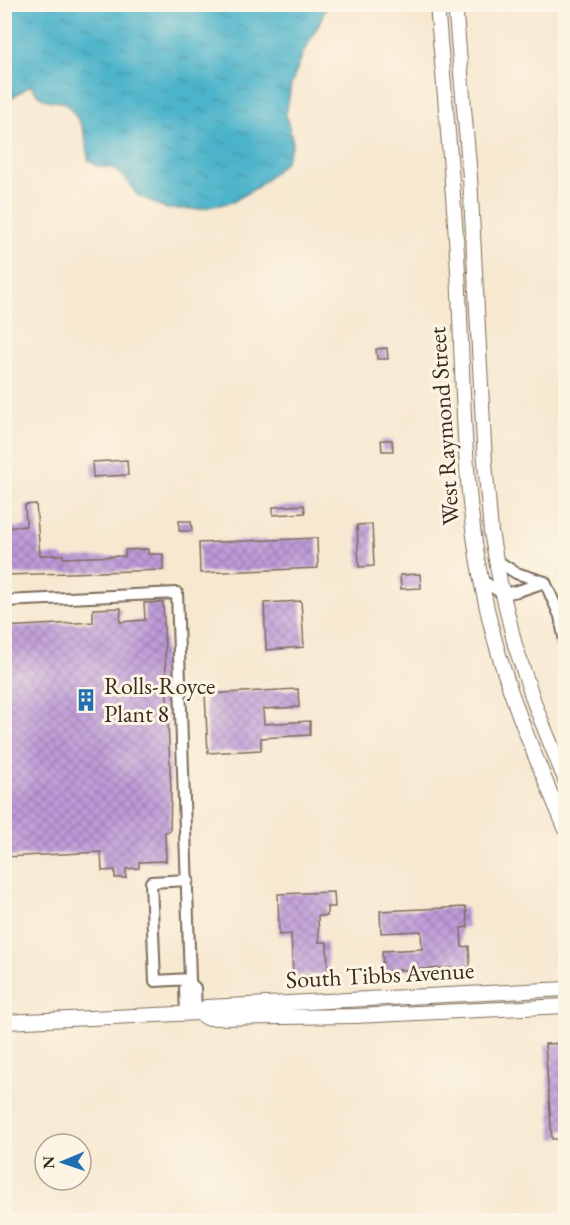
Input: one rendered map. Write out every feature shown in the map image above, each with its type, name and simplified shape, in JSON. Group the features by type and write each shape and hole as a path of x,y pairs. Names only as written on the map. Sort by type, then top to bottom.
{"main road":[{"name":"West Raymond Street","path":"437,4 454,210 470,514 480,579 510,692 566,830"},
{"name":"West Raymond Street","path":"456,4 472,209 487,497 496,560 515,645 526,682 566,782"},
{"path":"454,210 472,209"},
{"name":"South Tibbs Avenue","path":"194,1013 206,1007 566,989"},
{"name":"South Tibbs Avenue","path":"4,1022 194,1013 207,1018 356,1016 566,1006"}],"lane":[{"path":"496,560 516,573 545,582 563,616 566,647"},
{"path":"480,579 503,594 545,582"},
{"path":"4,601 177,593 188,880 190,981 185,988 194,1013"},
{"path":"188,880 151,882 155,981 190,981"}],"water":[{"path":"5,4 327,5 303,53 291,85 286,115 293,143 285,162 259,186 233,202 199,209 167,209 137,195 128,181 113,168 97,166 88,159 82,128 64,102 44,99 31,85 5,102"}],"building":[{"path":"387,348 388,359 377,359 376,349"},
{"path":"381,440 392,440 393,451 382,451"},
{"path":"127,460 128,475 93,477 92,462"},
{"path":"36,504 40,555 63,555 63,558 125,556 125,550 148,549 148,554 163,554 163,570 6,575 5,528 26,526 25,505"},
{"path":"304,505 305,513 273,515 273,507"},
{"path":"179,521 191,521 192,531 179,531"},
{"path":"372,524 374,566 359,567 357,525"},
{"path":"317,538 318,568 200,573 199,543"},
{"path":"420,574 421,588 401,589 400,575"},
{"path":"301,601 304,647 266,650 264,603"},
{"name":"Rolls-Royce Plant 8","path":"163,602 171,793 170,831 165,832 166,861 139,862 139,868 126,869 126,878 115,878 115,870 102,871 101,852 4,857 4,627 93,622 93,609 121,608 120,622 145,620 144,603"},
{"path":"298,689 299,707 263,709 264,724 310,721 310,735 261,738 261,750 208,753 205,694"},
{"path":"334,892 335,907 327,907 327,916 318,916 319,942 327,942 328,974 293,976 291,934 279,935 278,894"},
{"path":"466,907 468,927 461,928 462,947 469,946 470,967 383,971 382,951 422,949 421,931 381,933 380,911"},
{"path":"566,1043 566,1130 561,1130 561,1139 552,1139 545,1044"}],"place":[{"name":"Rolls-Royce Plant 8","path":"86,700"}]}
